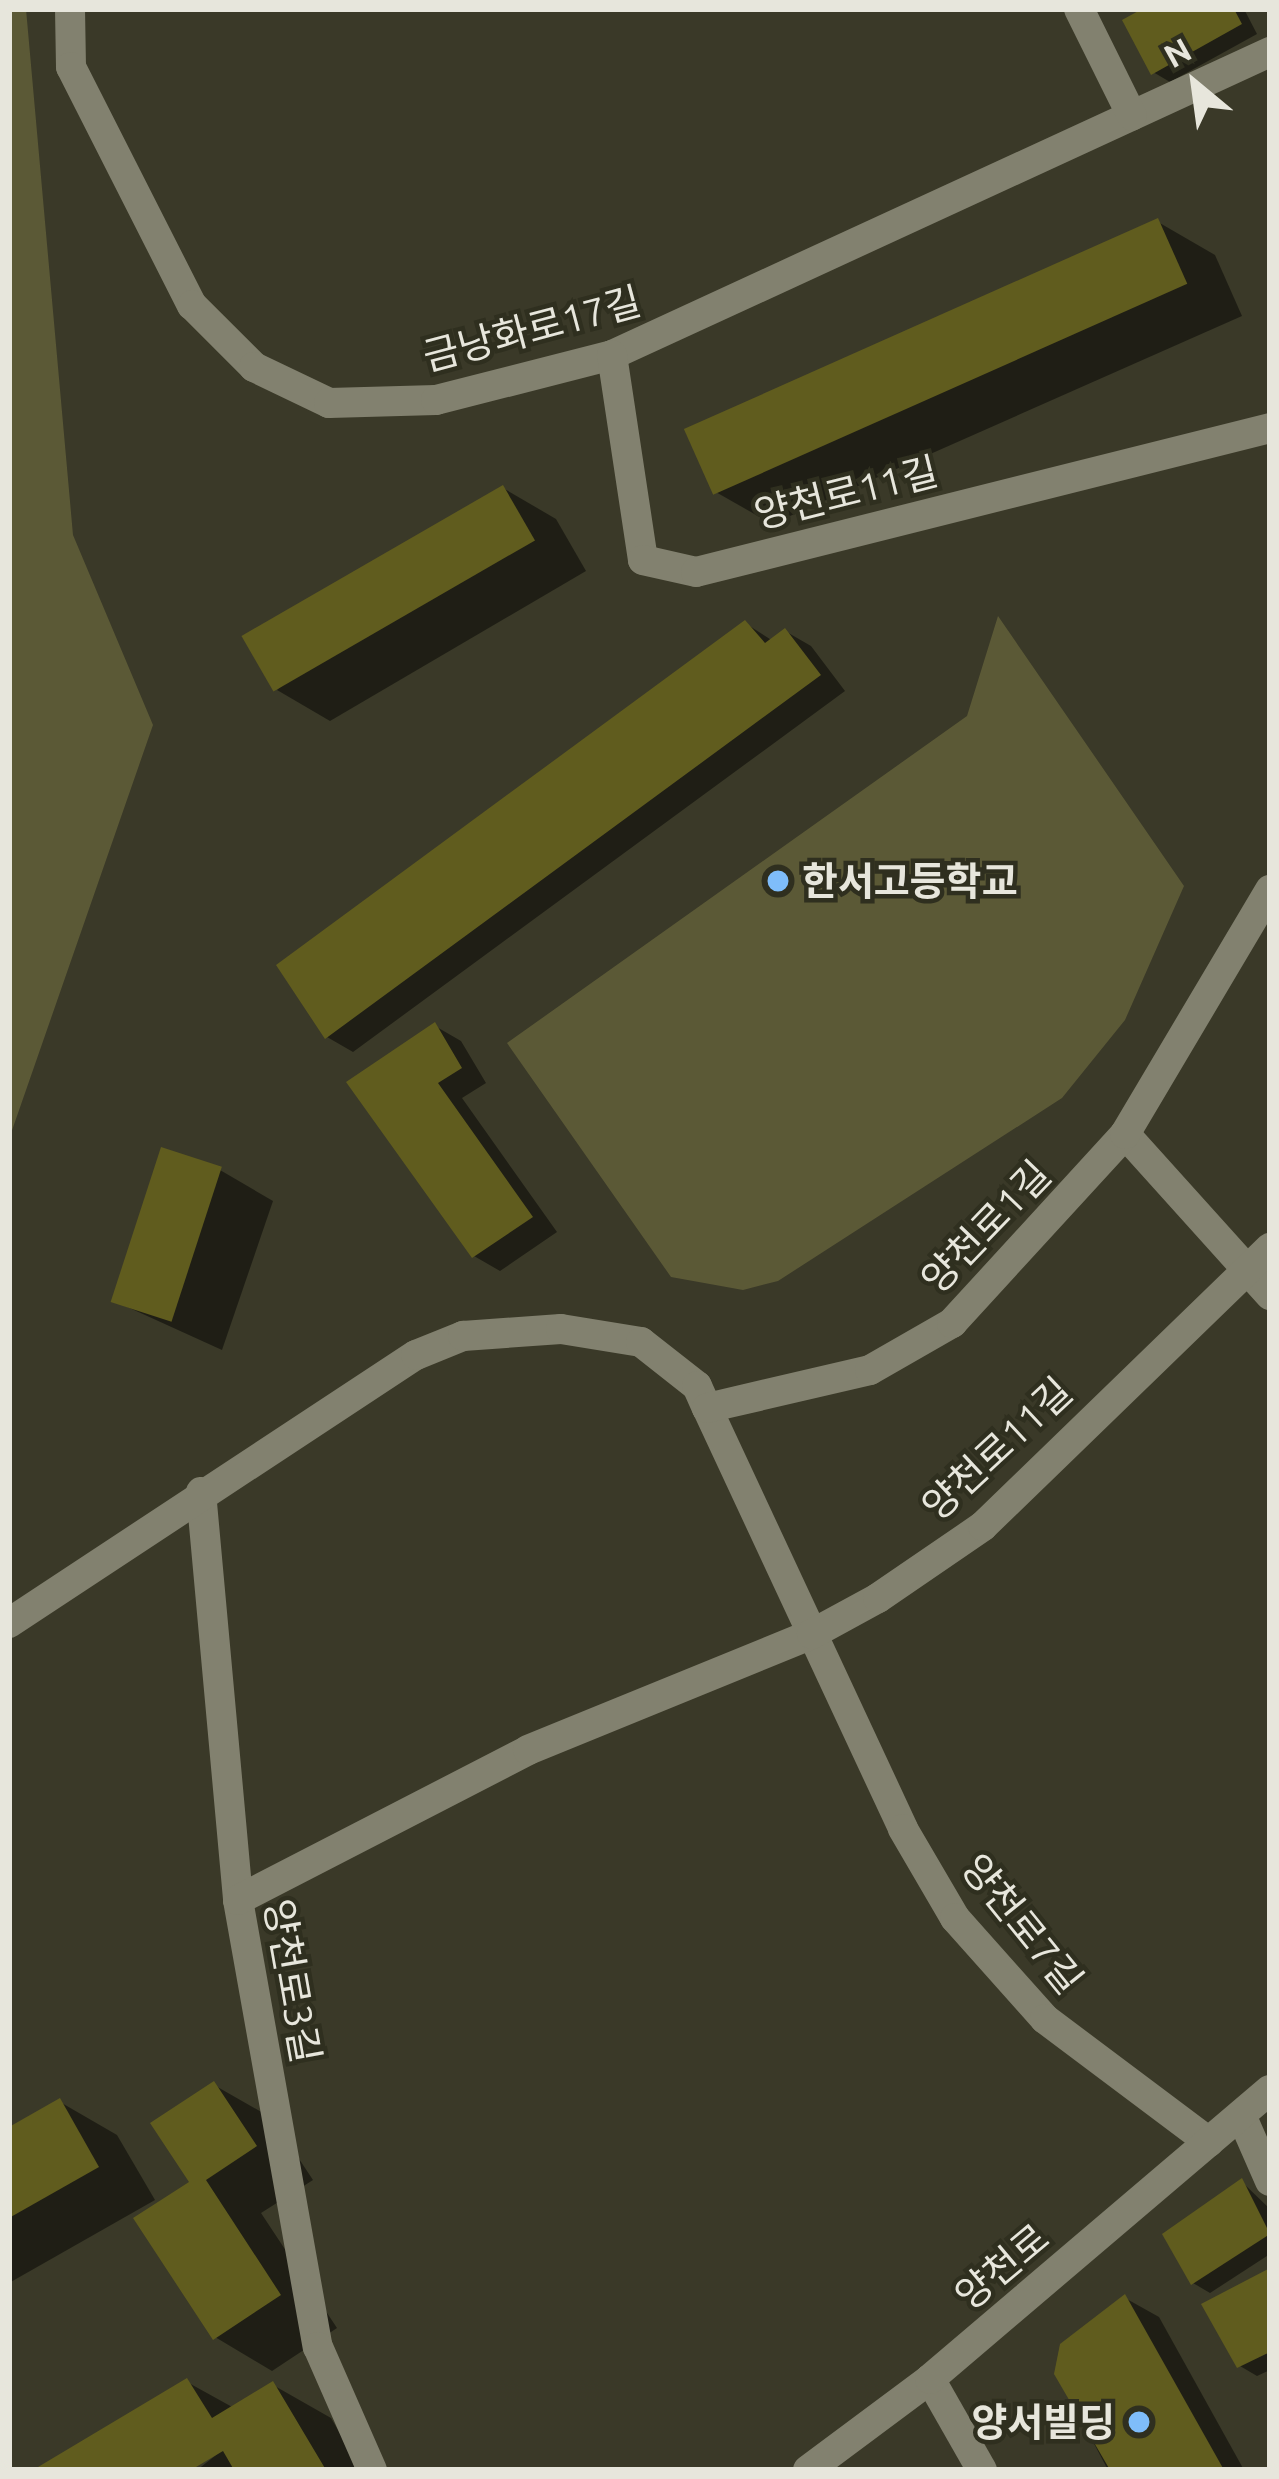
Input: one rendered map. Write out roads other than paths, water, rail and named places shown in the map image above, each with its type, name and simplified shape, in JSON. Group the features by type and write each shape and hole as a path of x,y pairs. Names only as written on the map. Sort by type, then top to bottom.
{"street":[{"name":"금낭화로17길","path":"70,9 71,67 182,285 254,367 329,403 436,400 612,355 1270,52"},
{"path":"1079,9 1132,116"},
{"name":"양천로11길","path":"612,355 643,560 695,572 1270,428"},
{"name":"양천로1길","path":"707,1408 870,1370 952,1323 1125,1134 1270,890"},
{"path":"1125,1134 1259,1260 1270,1295"},
{"name":"양천로11길","path":"812,1634 983,1526 1259,1260"},
{"path":"9,1623 201,1492 416,1355 464,1336 561,1329 640,1342 697,1386 707,1408"},
{"name":"양천로7길","path":"707,1408 903,1829 956,1918 1045,2019 1210,2142"},
{"name":"양천로3길","path":"201,1492 238,1900 318,2347 372,2470"},
{"path":"238,1900 528,1750 812,1634"},
{"name":"양천로","path":"808,2470 930,2379 1270,2090"},
{"path":"1241,2115 1270,2181"},
{"path":"930,2379 982,2470"}],"place":[{"name":"한서고등학교","path":"778,881"},
{"name":"양서빌딩","path":"1139,2422"}]}
